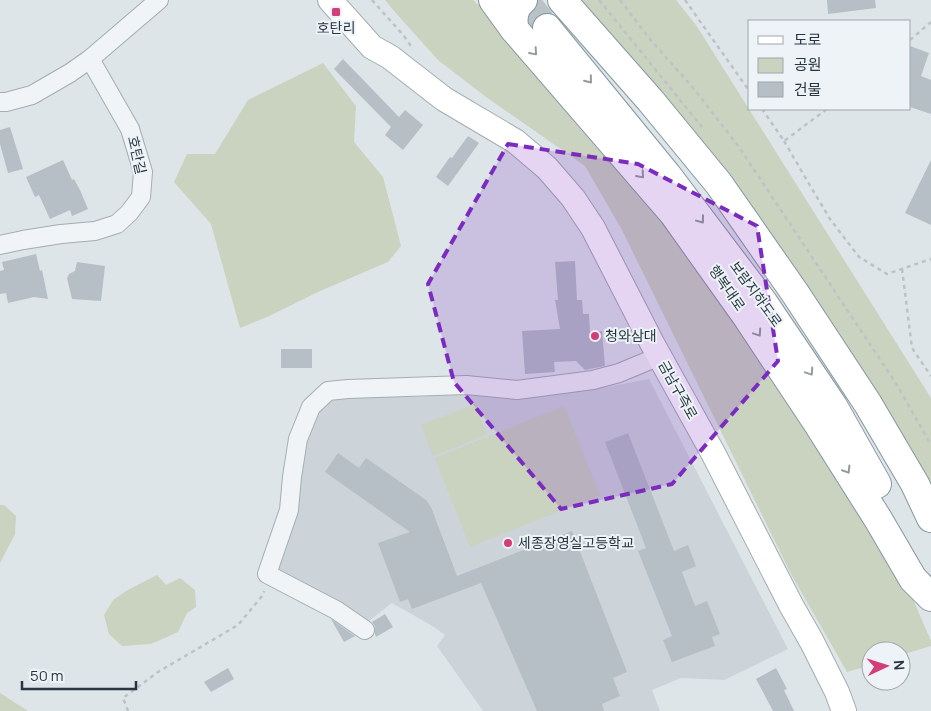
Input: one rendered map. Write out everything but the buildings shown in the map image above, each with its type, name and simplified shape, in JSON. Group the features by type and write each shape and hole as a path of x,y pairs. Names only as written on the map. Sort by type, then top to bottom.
{"highway":[{"name":"행복대로","path":"494,0 514,29 673,212 747,317 818,424 913,579 931,597"},
{"path":"514,29 512,16 523,0"},
{"path":"558,15 650,100 719,184 795,293 868,404 915,484 931,518"},
{"name":"보람지하도로","path":"558,15 688,169 778,289 848,391 931,534"},
{"name":"보람지하도로","path":"558,15 666,175 764,302 833,406 931,583"}],"main road":[{"name":"금남구즉로","path":"330,0 372,46 390,57 444,99 515,141 547,168 573,198 593,228 713,453 812,642 837,692 844,711"},
{"path":"348,0 390,43 390,57"}],"street":[{"path":"0,102 32,95 70,73 159,0"},
{"name":"호탄길","path":"0,245 61,234 95,232 118,224 129,214 141,197 143,172 130,129 90,58"},
{"path":"365,630 336,610 266,574 290,510 292,477 298,438 311,407 328,391 466,384 517,390 593,380 620,373 660,356"}],"path":[{"path":"620,0 649,38 694,89 739,147 897,385 931,445"},
{"path":"685,0 748,89"},
{"path":"911,39 931,22"},
{"path":"763,110 784,141 830,218 859,257 887,274 931,258"},
{"path":"784,141 826,110"},
{"path":"902,269 912,348 931,376"},
{"path":"128,711 123,698 158,672 238,625 263,595 266,574"}],"highlighted area":[{"path":"508,144 638,164 757,226 778,361 672,484 561,509 454,382 428,284"}],"shaded area":[{"name":"세종장영실고등학교","path":"649,379 788,649 724,680 681,678 652,690 660,711 483,711 437,646 445,635 434,627 392,603 365,624 272,571 299,451 326,397 412,397 479,394 505,396 597,389"}],"green space":[{"path":"385,0 473,0 490,16 661,207 889,544 931,641 931,646 911,652 911,641 861,641 861,668 847,672 791,574 622,230 585,166 486,97 438,60"},
{"path":"575,0 676,0 696,25 931,398 931,495"},
{"path":"323,63 356,106 354,142 383,177 401,246 388,262 240,328 211,224 174,182 187,154 215,154 248,100"},
{"path":"475,404 487,435 433,456 421,425"},
{"path":"564,406 600,495 470,547 435,458"},
{"path":"0,505 4,505 16,516 15,534 0,563"},
{"path":"157,575 166,585 180,578 195,590 196,607 187,613 178,632 151,644 122,646 109,634 104,615 113,600"},
{"path":"0,693 28,711 0,711"}],"tunnel":[{"path":"524,0 547,28"}],"place":[{"name":"호탄리","path":"336,12"},
{"name":"청와삼대","path":"595,336"},
{"name":"세종장영실고등학교","path":"508,543"}]}
